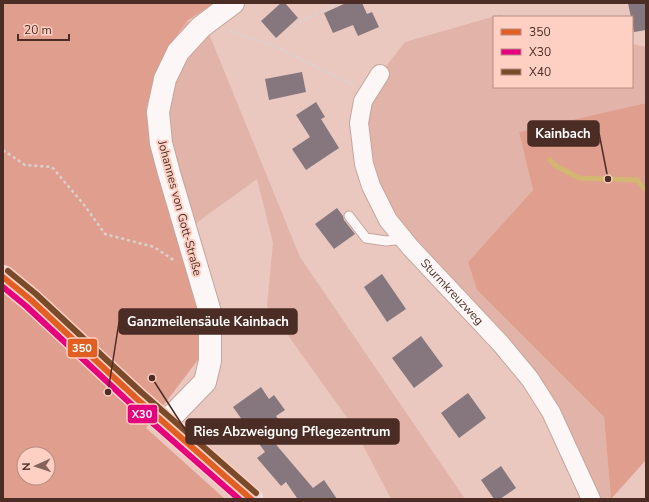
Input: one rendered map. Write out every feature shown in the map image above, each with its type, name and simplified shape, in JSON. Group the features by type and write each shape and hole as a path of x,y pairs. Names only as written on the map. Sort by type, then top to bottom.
{"main road":[{"path":"3,277 31,300 165,423 251,499"}],"street":[{"name":"Johannes von Gott-Straße","path":"165,423 205,382 210,361 210,312 161,143 158,112 165,79 178,52 205,24 233,3"},
{"name":"Sturmkreuzweg","path":"380,74 363,101 360,123 364,164 371,186 388,220 476,319 501,344 530,380 551,412 591,499"}],"lane":[{"path":"349,216 366,238 386,241 404,239"}],"path":[{"path":"295,26 301,21 340,3"},
{"path":"205,24 273,45 335,74 368,92"},
{"path":"3,150 25,165 52,167 85,206 105,234 154,247 199,277"}],"shaded area":[{"path":"3,3 214,3 187,21 165,53 159,64 146,107 200,313 201,356 146,428 225,499 3,499"},
{"path":"493,17 493,88 633,88 633,44 646,47 646,103 519,132 533,190 468,262 477,290 604,417 611,499 591,499 575,464 501,344 371,186 363,101 380,74 405,42"},
{"path":"187,21 205,24 300,257 465,499 391,499 353,426 267,306 273,243 257,179 195,224 201,356 146,107 159,64"},
{"path":"646,103 646,460 611,499 604,417 477,290 468,262 533,190 519,132"}],"building":[{"path":"281,3 285,3 298,18 276,38 261,21"},
{"path":"346,3 362,3 367,14 372,12 379,27 358,36 353,25 333,33 324,13"},
{"path":"628,3 646,3 646,30 634,32 633,16 631,16"},
{"path":"302,72 306,92 269,100 265,79"},
{"path":"316,102 325,117 321,119 339,148 306,170 292,149 310,137 296,115"},
{"path":"337,208 355,234 334,249 315,224"},
{"path":"382,274 406,309 387,322 364,287"},
{"path":"421,336 443,366 414,388 392,358"},
{"path":"261,387 269,399 274,395 285,410 276,416 281,424 267,434 313,488 324,480 337,499 296,499 297,498 286,482 281,486 257,458 265,452 233,407"},
{"path":"468,393 486,418 459,438 441,413"},
{"path":"501,466 516,488 500,499 494,499 481,480"}],"waterway":[{"path":"550,160 556,166 579,178 637,180 646,190"}],"transit line":[{"name":"X40","path":"8,271 36,294 141,392 256,493"},
{"name":"350","path":"3,277 31,300 136,398 251,499"},
{"name":"X30","path":"3,287 26,306 131,404 239,499"}],"place":[{"name":"Kainbach","path":"608,179"},
{"name":"Ries Abzweigung Pflegezentrum","path":"152,378"},
{"name":"Ganzmeilensäule Kainbach","path":"108,392"}]}
